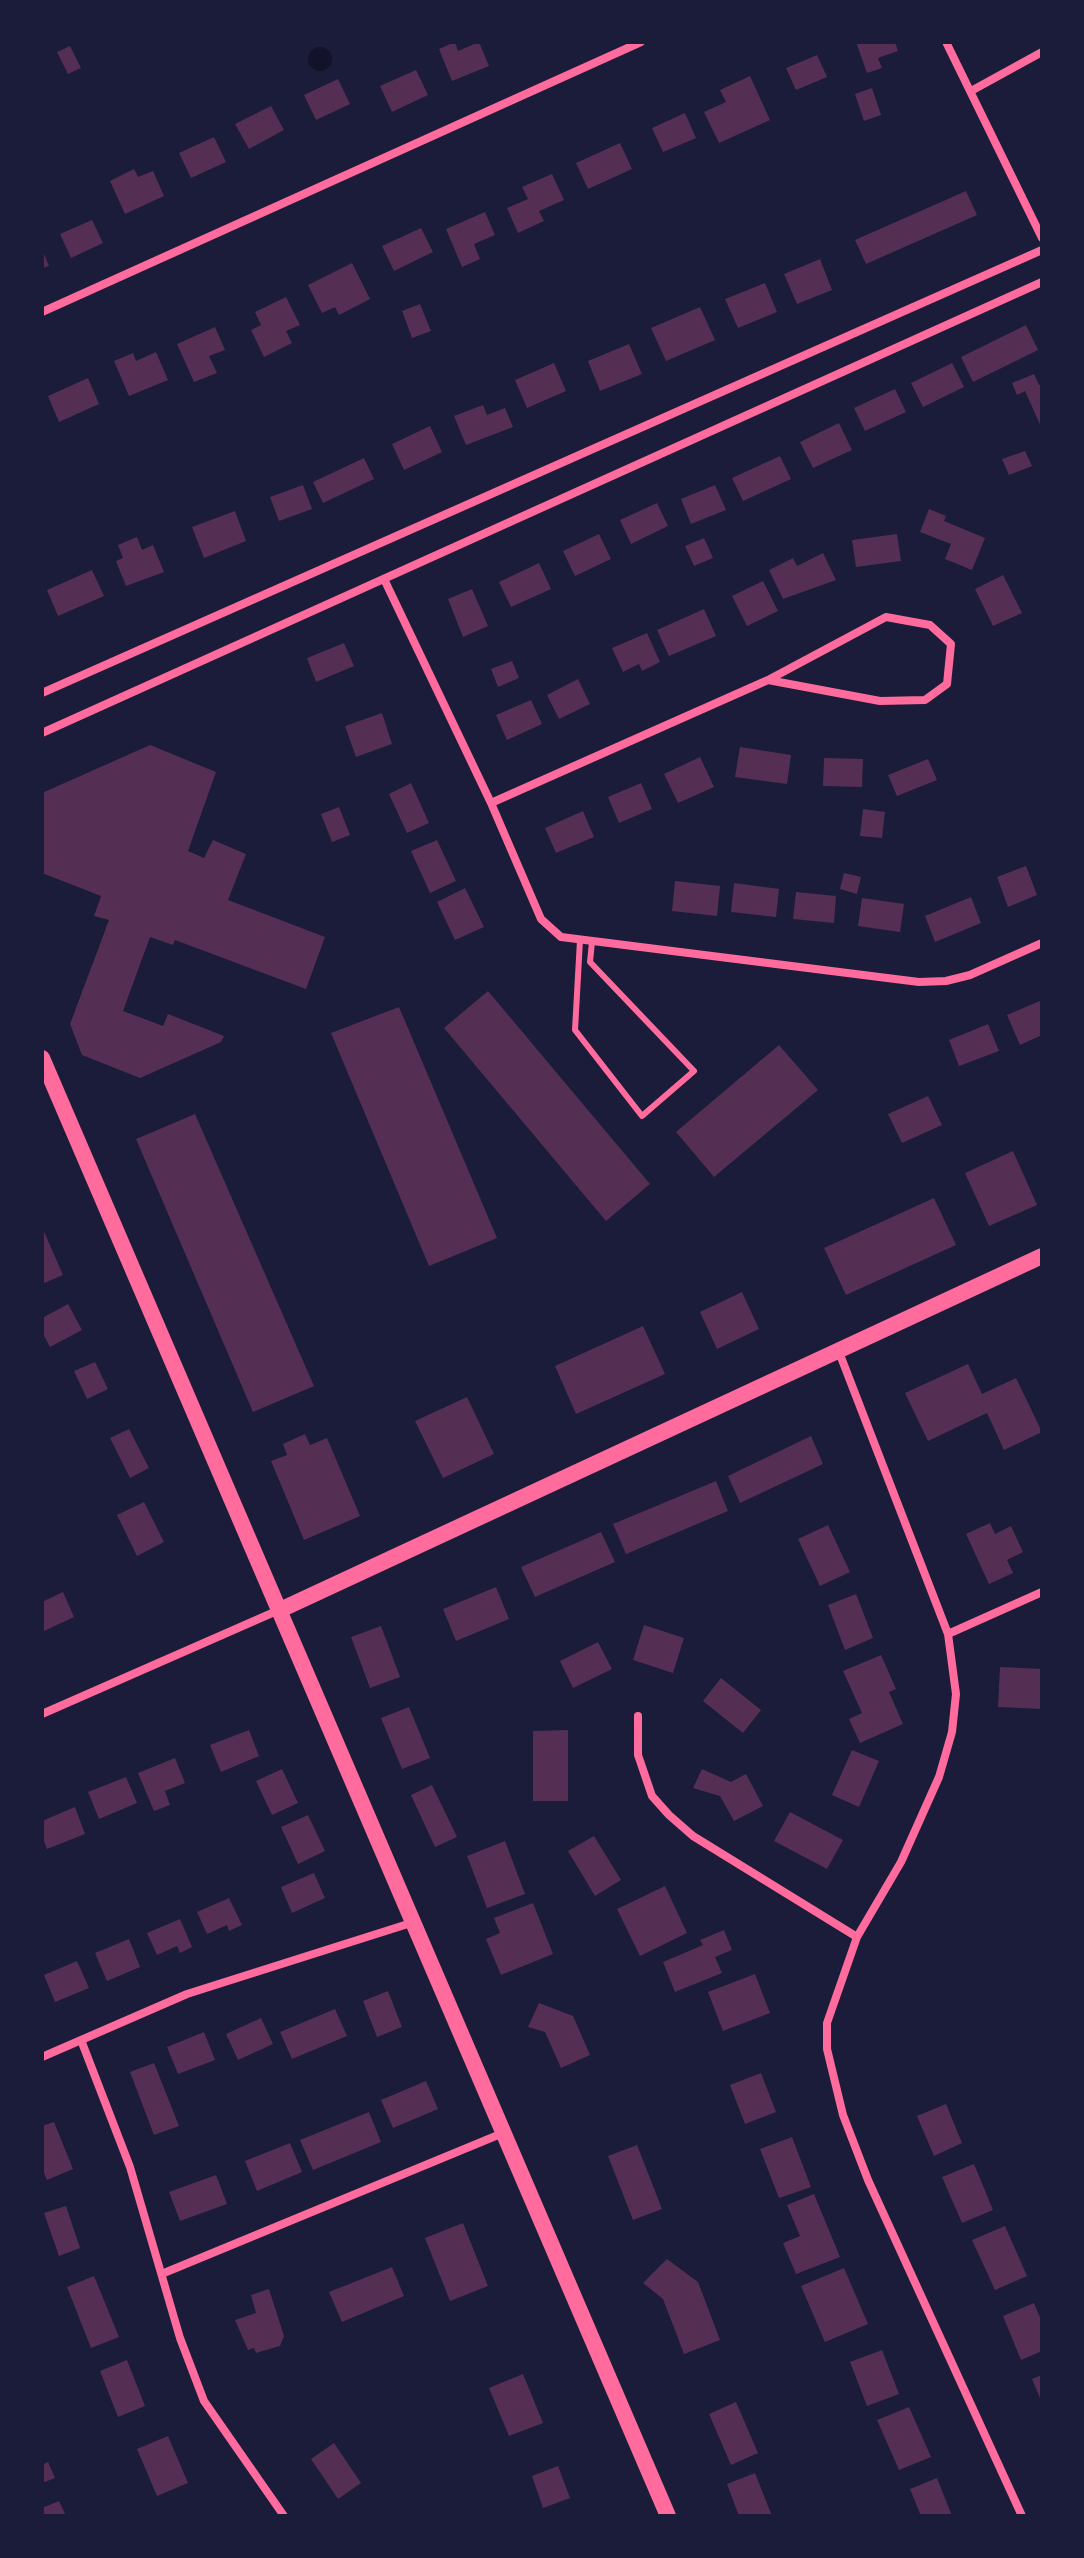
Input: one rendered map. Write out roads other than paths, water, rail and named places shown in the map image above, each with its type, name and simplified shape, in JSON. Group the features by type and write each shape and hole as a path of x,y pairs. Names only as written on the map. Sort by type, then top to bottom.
{"main road":[{"path":"42,1058 668,2516"},
{"path":"280,1610 1042,1256"}],"street":[{"path":"42,312 641,42"},
{"path":"946,42 1042,238"},
{"path":"971,91 1042,52"},
{"path":"42,693 1042,250"},
{"path":"42,733 1042,282"},
{"path":"384,579 491,803 541,919 561,937 919,982 946,981 970,975 1042,943"},
{"path":"491,803 768,680 886,617 930,625 951,644 947,684 925,700 880,701 768,680"},
{"path":"839,1352 948,1634 956,1694 952,1732 939,1777 901,1862 857,1937 827,2023 827,2049 843,2115 868,2180 1022,2516"},
{"path":"948,1634 1042,1592"},
{"path":"42,1714 280,1610"},
{"path":"638,1716 638,1755 652,1796 669,1815 693,1836 857,1937"},
{"path":"42,2057 187,1994 411,1923"},
{"path":"81,2040 130,2167 164,2273 180,2338 204,2401 284,2516"},
{"path":"164,2273 503,2133"}],"lane":[{"path":"580,940 575,1030 642,1116 694,1071 590,962 592,942"}]}
